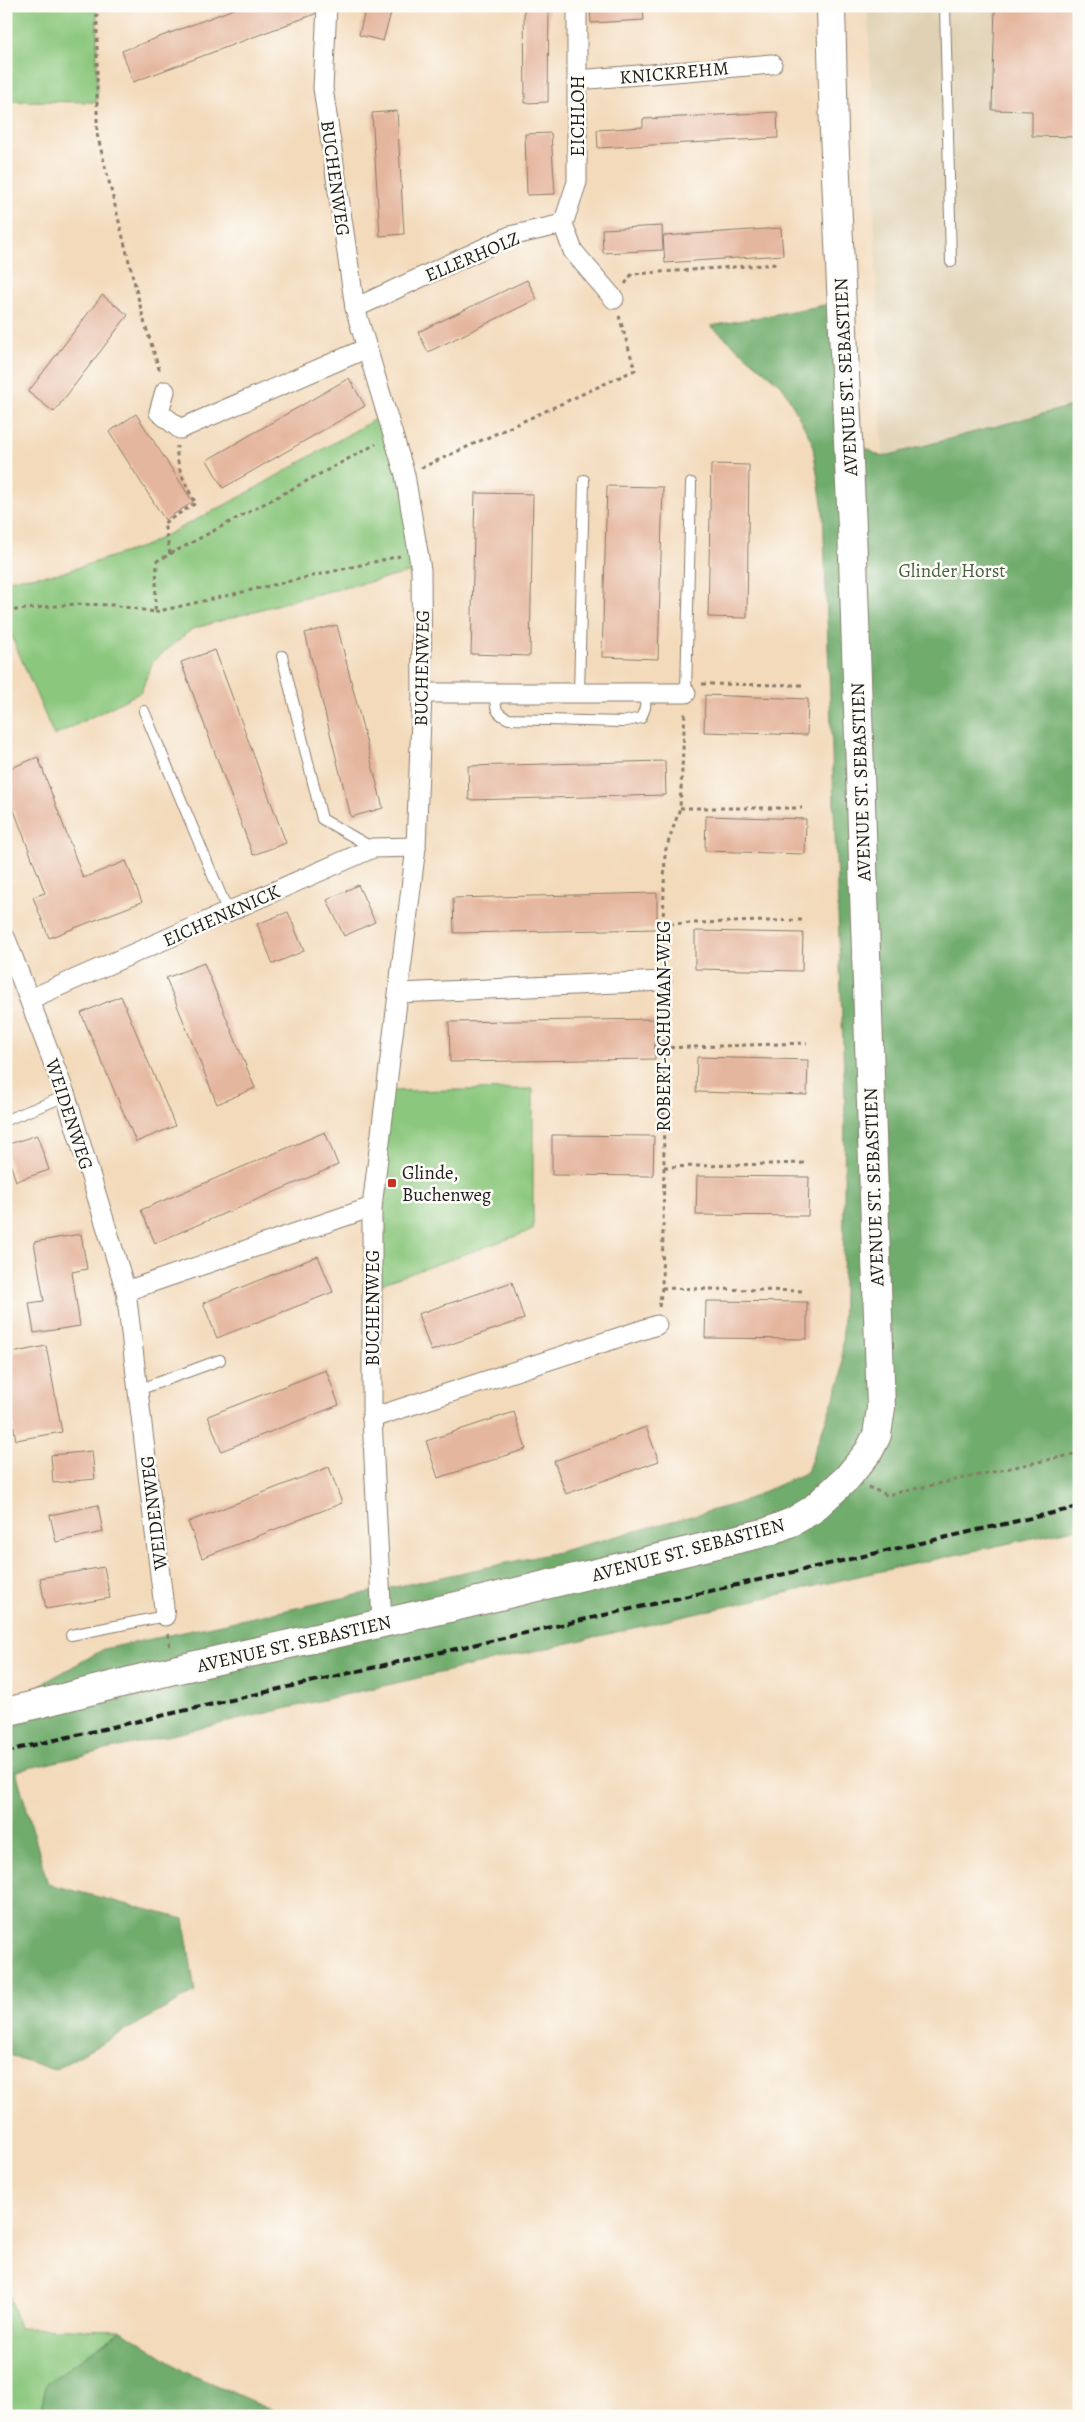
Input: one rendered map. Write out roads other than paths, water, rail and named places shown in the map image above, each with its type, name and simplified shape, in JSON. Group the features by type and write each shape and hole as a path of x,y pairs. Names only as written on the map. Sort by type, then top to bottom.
{"main road":[{"name":"AVENUE ST. SEBASTIEN","path":"6,1712 174,1670 382,1624 767,1532 792,1522 812,1510 846,1478 869,1451 877,1435 881,1408 852,538 834,132 831,6"}],"street":[{"name":"BUCHENWEG","path":"327,6 323,88 355,308 365,349 394,434 405,475 419,551 422,693 416,847 372,1207 372,1418 382,1624"},
{"name":"EICHLOH","path":"563,224 577,182 577,6"},
{"name":"KNICKREHM","path":"577,80 772,64"},
{"name":"ELLERHOLZ","path":"355,308 510,236 563,224"},
{"path":"563,224 573,251 614,300"},
{"path":"165,391 159,412 180,429 365,349"},
{"path":"422,693 646,694 687,688"},
{"name":"EICHENKNICK","path":"30,999 373,848 416,847"},
{"name":"WEIDENWEG","path":"6,939 66,1096 126,1291 165,1616"},
{"path":"399,993 662,981"},
{"path":"126,1291 372,1207"},
{"path":"372,1418 657,1325"}],"lane":[{"path":"945,6 951,262"},
{"path":"579,694 584,480"},
{"path":"687,688 691,483"},
{"path":"282,656 322,820 373,848"},
{"path":"495,693 495,709 500,716 510,719 622,722 641,718 645,708 646,694"},
{"path":"144,711 228,912"},
{"path":"6,1120 66,1096"},
{"path":"138,1390 220,1360"},
{"path":"71,1635 165,1616"}],"railway":[{"path":"6,1753 20,1748 1079,1507"}],"place":[{"name":"Glinde, Buchenweg","path":"392,1183"}],"park label":[{"name":"Glinder Horst","path":"952,570"}]}
